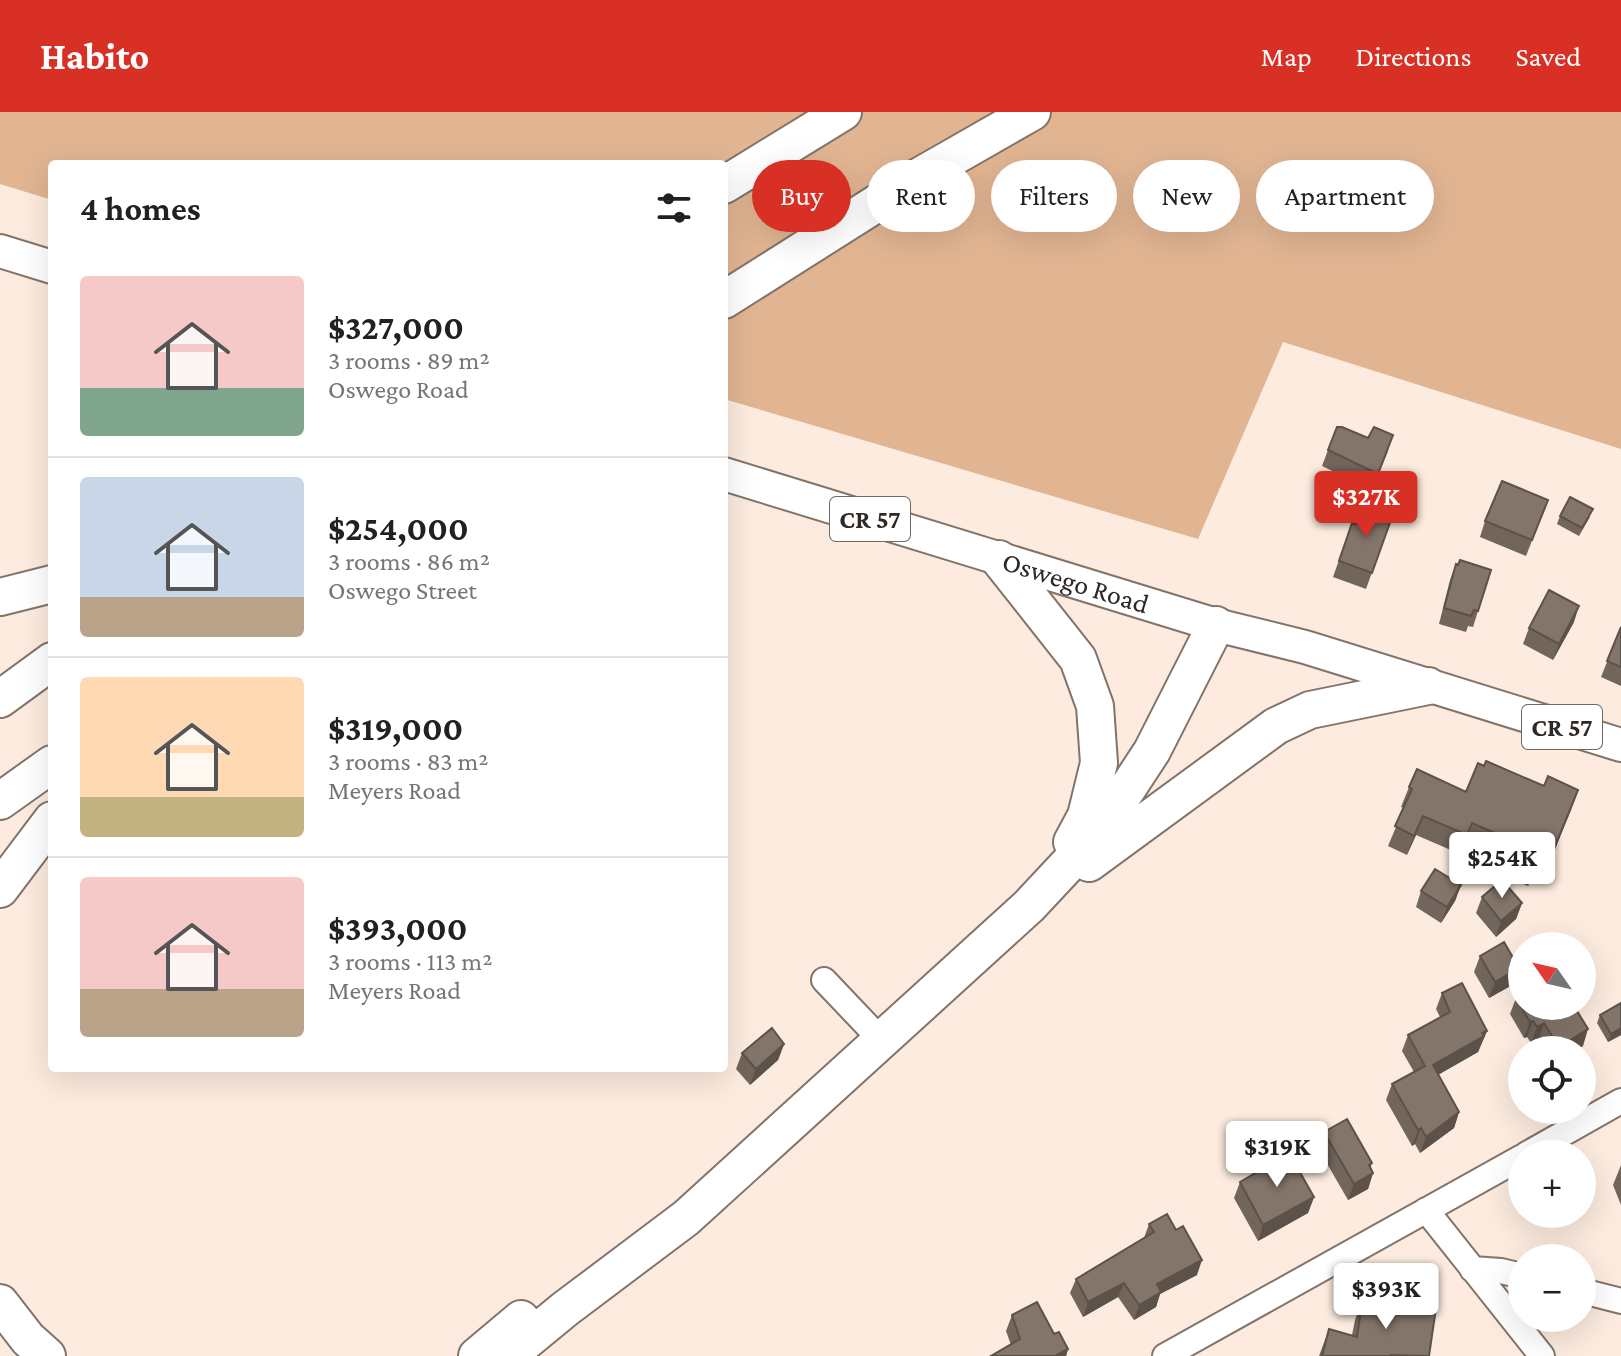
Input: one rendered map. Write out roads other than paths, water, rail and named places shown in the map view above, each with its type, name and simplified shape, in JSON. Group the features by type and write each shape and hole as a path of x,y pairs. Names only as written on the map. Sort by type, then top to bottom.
{"highway":[{"path":"728,183 843,112"},
{"path":"728,297 920,176 1032,112"},
{"path":"999,559 1078,659 1095,706 1099,763 1086,816 1029,906"},
{"path":"0,597 48,585"},
{"path":"508,1356 686,1218 1029,906 1101,829 1152,751 1216,625"},
{"path":"0,699 48,664"},
{"path":"1029,906 1276,726 1310,710 1428,686"},
{"path":"0,801 48,767"},
{"path":"0,889 48,825"},
{"path":"477,1356 614,1242 686,1188 809,1108"},
{"path":"0,1303 28,1339 47,1356"}],"main road":[{"path":"0,251 48,266"},
{"name":"Oswego Road","path":"728,475 1216,625 1305,647 1428,686"},
{"name":"CR 57","path":"1428,686 1621,745"}],"street":[{"path":"824,980 882,1041"},
{"path":"1551,1140 1621,1101"},
{"path":"1165,1356 1508,1164"},
{"path":"1426,1210 1542,1356"},
{"path":"1472,1269 1508,1273"},
{"path":"1596,1295 1621,1301"}]}
